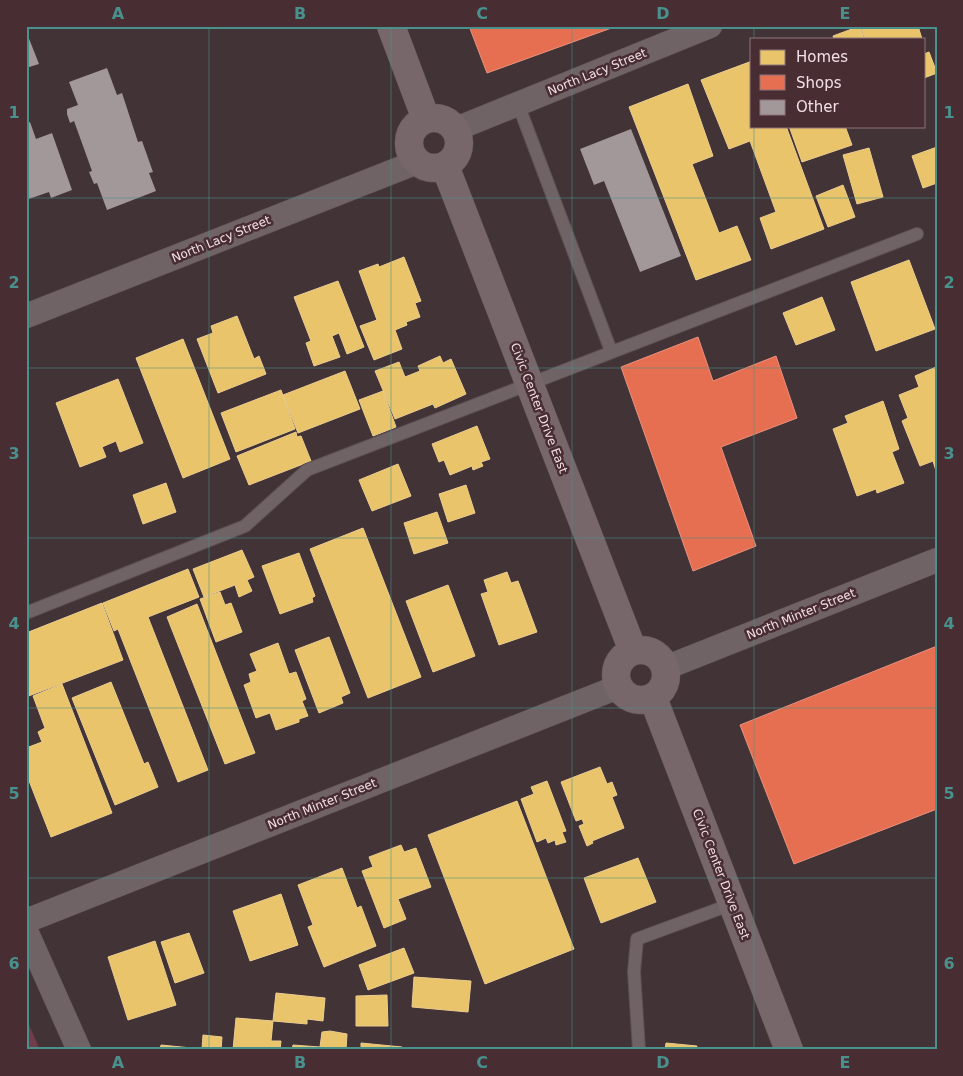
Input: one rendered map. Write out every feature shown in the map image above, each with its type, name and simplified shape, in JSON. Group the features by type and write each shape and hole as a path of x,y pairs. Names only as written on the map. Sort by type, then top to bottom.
{"street":[{"path":"391,26 426,119"},
{"name":"North Lacy Street","path":"456,129 700,28"},
{"path":"438,118 448,122 456,129 459,137 457,154 445,166 435,169 425,168 416,162 408,143 411,132 417,124 426,119 438,118"},
{"name":"North Lacy Street","path":"26,316 416,162"},
{"name":"Civic Center Drive East","path":"445,166 633,651"},
{"name":"North Minter Street","path":"665,668 937,560"},
{"path":"644,650 653,653 661,659 665,668 667,677 664,686 652,698 643,700 633,699 624,694 618,687 616,676 618,665 624,656 633,651 644,650"},
{"name":"North Minter Street","path":"26,921 618,687"},
{"name":"Civic Center Drive East","path":"652,698 789,1050"},
{"path":"26,931 79,1050"}],"lane":[{"path":"518,104 611,351"},
{"path":"26,613 245,526 307,470 917,234"},
{"path":"640,1050 634,972 636,939 732,904"}],"shaded area":[{"path":"26,1018 40,1050 26,1050"}],"building: Homes":[{"path":"860,26 864,38 834,38 833,36"},
{"path":"861,26 918,26 922,38 865,38"},
{"path":"929,52 937,73 926,77 926,53"},
{"path":"750,62 750,128 787,128 824,229 771,249 760,218 776,212 750,141 729,149 701,80"},
{"path":"688,84 713,156 692,164 719,233 737,226 751,260 696,280 629,107"},
{"path":"790,128 846,128 852,145 802,162"},
{"path":"937,147 937,183 923,188 912,156"},
{"path":"869,148 883,197 857,204 843,155"},
{"path":"843,185 855,217 828,227 816,196"},
{"path":"404,257 421,301 415,303 420,317 406,322 407,325 395,330 402,349 374,360 360,326 377,320 359,271 378,264 379,267"},
{"path":"909,260 935,329 876,351 851,282"},
{"path":"338,281 364,347 347,354 339,333 332,336 340,357 314,366 306,343 311,341 294,297"},
{"path":"822,297 835,330 796,345 783,313"},
{"path":"237,316 254,359 259,356 266,374 218,393 197,339 213,333 211,326"},
{"path":"183,339 230,459 183,478 136,358"},
{"path":"440,356 443,363 451,359 466,394 435,408 433,404 395,419 375,371 399,362 405,377 420,371 418,366"},
{"path":"936,367 936,471 933,461 920,466 902,421 908,418 899,395 919,387 915,376"},
{"path":"345,371 360,409 298,433 283,395"},
{"path":"118,379 143,443 120,452 116,441 102,447 106,457 80,467 56,403"},
{"path":"281,390 295,429 236,452 221,413"},
{"path":"383,391 396,427 373,436 359,400"},
{"path":"883,401 899,449 892,452 904,483 877,493 876,489 857,496 833,429 848,423 845,416"},
{"path":"477,426 490,459 481,462 483,466 473,470 472,466 450,475 444,460 439,462 432,444"},
{"path":"296,432 297,437 301,436 311,461 249,485 237,456"},
{"path":"398,464 411,496 372,511 359,480"},
{"path":"166,483 176,512 143,524 133,495"},
{"path":"466,485 475,513 448,522 439,494"},
{"path":"437,512 448,543 414,554 404,523"},
{"path":"363,528 421,677 368,698 310,549"},
{"path":"242,550 254,577 247,580 252,591 239,597 235,585 204,597 193,569"},
{"path":"299,553 315,596 312,598 313,602 280,614 262,566"},
{"path":"188,569 199,597 148,617 208,770 178,782 118,629 114,631 103,603"},
{"path":"507,572 511,583 518,581 537,632 499,645 481,594 488,592 484,580"},
{"path":"448,585 475,656 433,672 406,601"},
{"path":"220,592 225,605 231,603 242,632 216,642 200,599"},
{"path":"102,603 123,660 26,697 26,633"},
{"path":"197,604 255,753 225,764 167,617"},
{"path":"329,637 350,693 341,697 343,703 319,713 295,650"},
{"path":"278,643 289,674 296,672 306,699 302,701 308,716 299,719 299,722 276,730 270,713 256,718 244,685 251,682 249,674 257,671 250,654"},
{"path":"111,682 144,764 148,762 158,787 115,805 72,698"},
{"path":"62,684 112,813 51,837 26,773 26,748 42,742 38,732 45,728 33,696"},
{"path":"600,767 607,784 612,782 617,795 612,797 624,828 592,841 593,843 587,846 579,826 584,824 582,819 576,821 561,782"},
{"path":"547,781 566,831 562,832 566,842 556,845 555,840 548,843 546,838 537,842 521,799 534,794 531,787"},
{"path":"517,801 574,949 485,984 428,835"},
{"path":"401,845 404,852 416,848 431,887 398,899 406,919 384,928 362,871 373,867 369,857"},
{"path":"638,858 656,902 601,923 584,878"},
{"path":"342,868 357,908 361,906 376,946 324,967 308,927 313,925 298,885"},
{"path":"281,894 298,945 250,961 233,911"},
{"path":"189,933 204,973 175,983 161,942"},
{"path":"155,941 176,1005 128,1020 108,957"},
{"path":"404,948 414,973 368,990 359,965"},
{"path":"414,977 471,981 468,1012 412,1007"},
{"path":"276,993 325,998 323,1021 307,1019 307,1024 273,1021"},
{"path":"387,995 388,1026 356,1026 356,996"},
{"path":"236,1018 273,1021 271,1041 281,1041 280,1050 233,1050"},
{"path":"330,1031 347,1034 346,1050 292,1050 293,1045 320,1047 322,1032"},
{"path":"203,1035 222,1037 221,1050 160,1050 161,1045 202,1049"},
{"path":"361,1043 402,1047 402,1050 361,1050"},
{"path":"666,1043 697,1046 696,1050 665,1050"}],"building: Shops":[{"path":"469,26 617,26 487,73"},
{"path":"698,337 713,381 776,356 797,418 721,447 756,546 693,571 621,367"},
{"path":"937,646 937,809 794,864 740,725"}],"building: Other":[{"path":"28,36 39,64 26,68 26,37"},
{"path":"107,68 117,95 122,93 138,142 142,141 153,172 149,173 156,191 107,210 97,183 94,184 89,172 92,171 74,121 70,123 67,109 78,105 69,82"},
{"path":"30,122 36,139 52,133 72,190 51,198 49,192 26,200 26,124"},
{"path":"631,129 681,256 640,272 604,181 594,185 580,149"}]}
